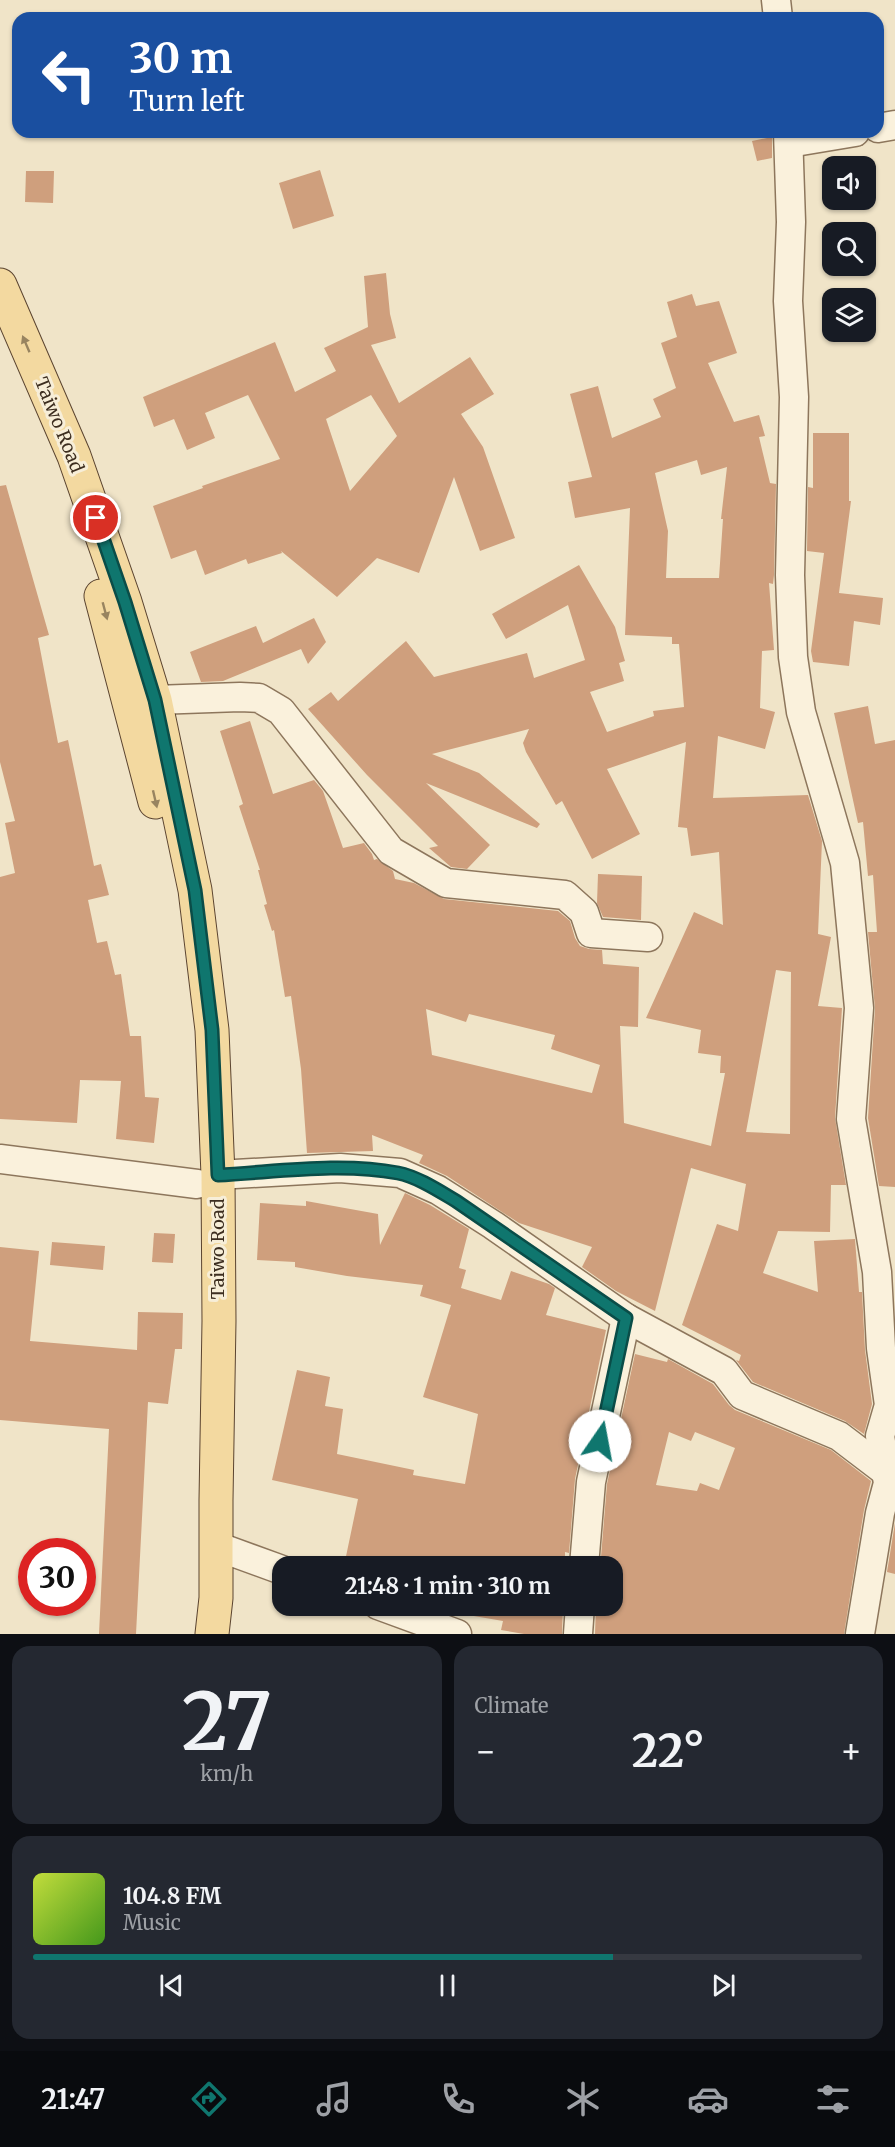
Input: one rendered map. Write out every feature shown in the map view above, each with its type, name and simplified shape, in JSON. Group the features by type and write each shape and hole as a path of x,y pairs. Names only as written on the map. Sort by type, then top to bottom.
{"main road":[{"name":"Taiwo Road","path":"0,285 74,456 125,602 155,700 195,890 212,1030 207,1180 200,1294 196,1567 189,1634"},
{"name":"Taiwo Road","path":"0,341 54,469 97,580 153,794 176,900 190,1022 197,1132 207,1180 219,1321 216,1598 212,1634"}],"street":[{"path":"789,138 791,222 789,301 794,398 790,574 793,657 801,712 845,863 859,1008 852,1119 877,1272 881,1348 889,1405 880,1436 890,1472 880,1513 860,1634"},
{"path":"155,700 260,698 281,711 391,851 446,883 565,895 585,912 591,933 648,937"},
{"path":"0,1159 207,1180 340,1168 400,1173 447,1196 493,1225 626,1318 724,1371 742,1395 839,1436 890,1472"},
{"path":"585,1556 591,1482 626,1318"},
{"path":"216,1546 272,1566"},
{"path":"408,1616 457,1634"},
{"path":"578,1634 579,1616"}],"building":[{"path":"772,138 772,158 757,161 752,141"},
{"path":"320,170 334,216 293,229 279,183"},
{"path":"26,171 54,171 53,203 25,202"},
{"path":"386,273 390,314 396,338 371,345 399,403 470,357 494,394 461,414 483,447 515,538 480,551 454,477 419,573 377,558 337,597 281,551 282,553 248,564 246,559 205,575 196,550 171,559 153,506 280,459 248,395 205,413 215,438 187,450 174,419 154,427 143,397 275,342 295,392 336,371 324,348 368,327 364,276","holes":["371,395 397,436 350,491 326,419"]},
{"path":"692,294 696,306 719,301 737,353 708,363 734,422 759,415 765,436 759,437 770,483 776,484 774,575 773,584 769,583 774,650 762,651 760,708 775,712 765,749 718,736 713,798 808,795 822,841 818,934 831,937 818,1006 842,1008 835,1118 846,1185 831,1185 830,1232 778,1231 763,1273 818,1292 814,1241 855,1239 872,1404 864,1434 845,1421 753,1382 736,1360 739,1361 741,1355 682,1325 717,1224 738,1231 746,1184 691,1168 655,1311 616,1291 582,1267 592,1247 519,1223 447,1176 419,1163 423,1155 372,1135 373,1151 307,1153 301,1069 291,996 285,997 274,930 272,931 264,905 267,904 258,870 260,870 239,806 243,804 220,731 250,721 273,794 314,780 323,791 343,848 364,843 374,860 377,859 393,871 395,879 414,883 444,899 558,911 570,921 580,946 602,950 603,964 639,967 638,1027 620,1026 624,1123 711,1146 725,1073 720,1073 721,1056 698,1053 701,1030 646,1018 694,912 723,925 719,852 691,856 687,828 678,827 686,742 607,769 640,834 592,859 562,801 556,805 526,752 523,743 529,729 432,754 479,773 540,824 537,828 426,783 490,845 467,869 451,867 429,848 438,846 367,775 308,709 331,692 338,701 406,641 434,677 527,653 534,678 585,660 568,605 506,639 492,614 579,565 615,627 625,661 619,663 624,681 590,692 607,732 654,716 653,711 684,707 679,644 672,644 672,637 625,635 630,508 575,518 568,482 592,477 570,394 598,386 612,438 661,417 653,399 676,388 661,343 677,337 667,302","holes":["697,460 701,475 727,467 721,519 723,519 719,578 666,578 668,531 655,473","776,970 791,972 790,1134 746,1132","426,1009 466,1022 469,1014 555,1035 551,1049 600,1065 592,1093 432,1055"]},
{"path":"813,433 849,433 849,501 851,501 839,593 883,598 880,625 854,621 849,666 813,662 811,651 824,553 807,551 808,487 813,488"},
{"path":"6,485 49,635 38,638 58,743 68,740 94,866 101,864 109,895 88,900 97,943 107,941 115,975 121,974 130,1036 141,1036 145,1097 159,1098 154,1143 116,1139 121,1081 80,1080 77,1123 0,1119 0,877 15,873 5,823 15,821 0,762 0,486"},
{"path":"314,618 326,642 308,664 301,649 223,681 201,682 190,652 256,626 263,643"},
{"path":"868,706 875,744 895,740 895,1187 879,1186 868,1118 875,1009 868,932 877,932 873,875 868,876 863,822 858,823 834,713"},
{"path":"598,874 642,876 641,920 603,917 597,903"},
{"path":"405,1193 469,1229 459,1268 466,1270 461,1288 501,1300 511,1271 555,1288 546,1315 606,1330 575,1479 569,1553 565,1552 565,1556 346,1556 358,1499 272,1480 297,1370 330,1377 325,1406 343,1409 337,1454 414,1470 413,1475 465,1484 478,1414 423,1397 451,1305 420,1296 423,1285 295,1267 295,1262 257,1260 260,1203 306,1206 306,1201 378,1214 380,1245"},
{"path":"154,1233 175,1234 173,1263 152,1262"},
{"path":"52,1242 105,1246 103,1270 50,1265"},
{"path":"0,1247 39,1251 30,1341 137,1350 138,1312 183,1313 182,1349 175,1349 168,1404 148,1402 136,1634 99,1634 109,1429 0,1420"},
{"path":"635,1354 667,1362 668,1359 713,1384 735,1410 831,1450 871,1481 864,1510 844,1634 595,1634 596,1616 623,1616 623,1556 601,1556 607,1484","holes":["669,1432 691,1441 695,1432 735,1448 719,1490 700,1483 697,1491 656,1485"]},
{"path":"895,1523 895,1574 887,1572"},
{"path":"474,1616 563,1616 562,1634 524,1634 501,1630 503,1621"}],"route":[{"path":"96,518 155,700 195,890 212,1030 218,1175 340,1168 400,1173 438,1190 493,1225 626,1318 600,1441"}]}
